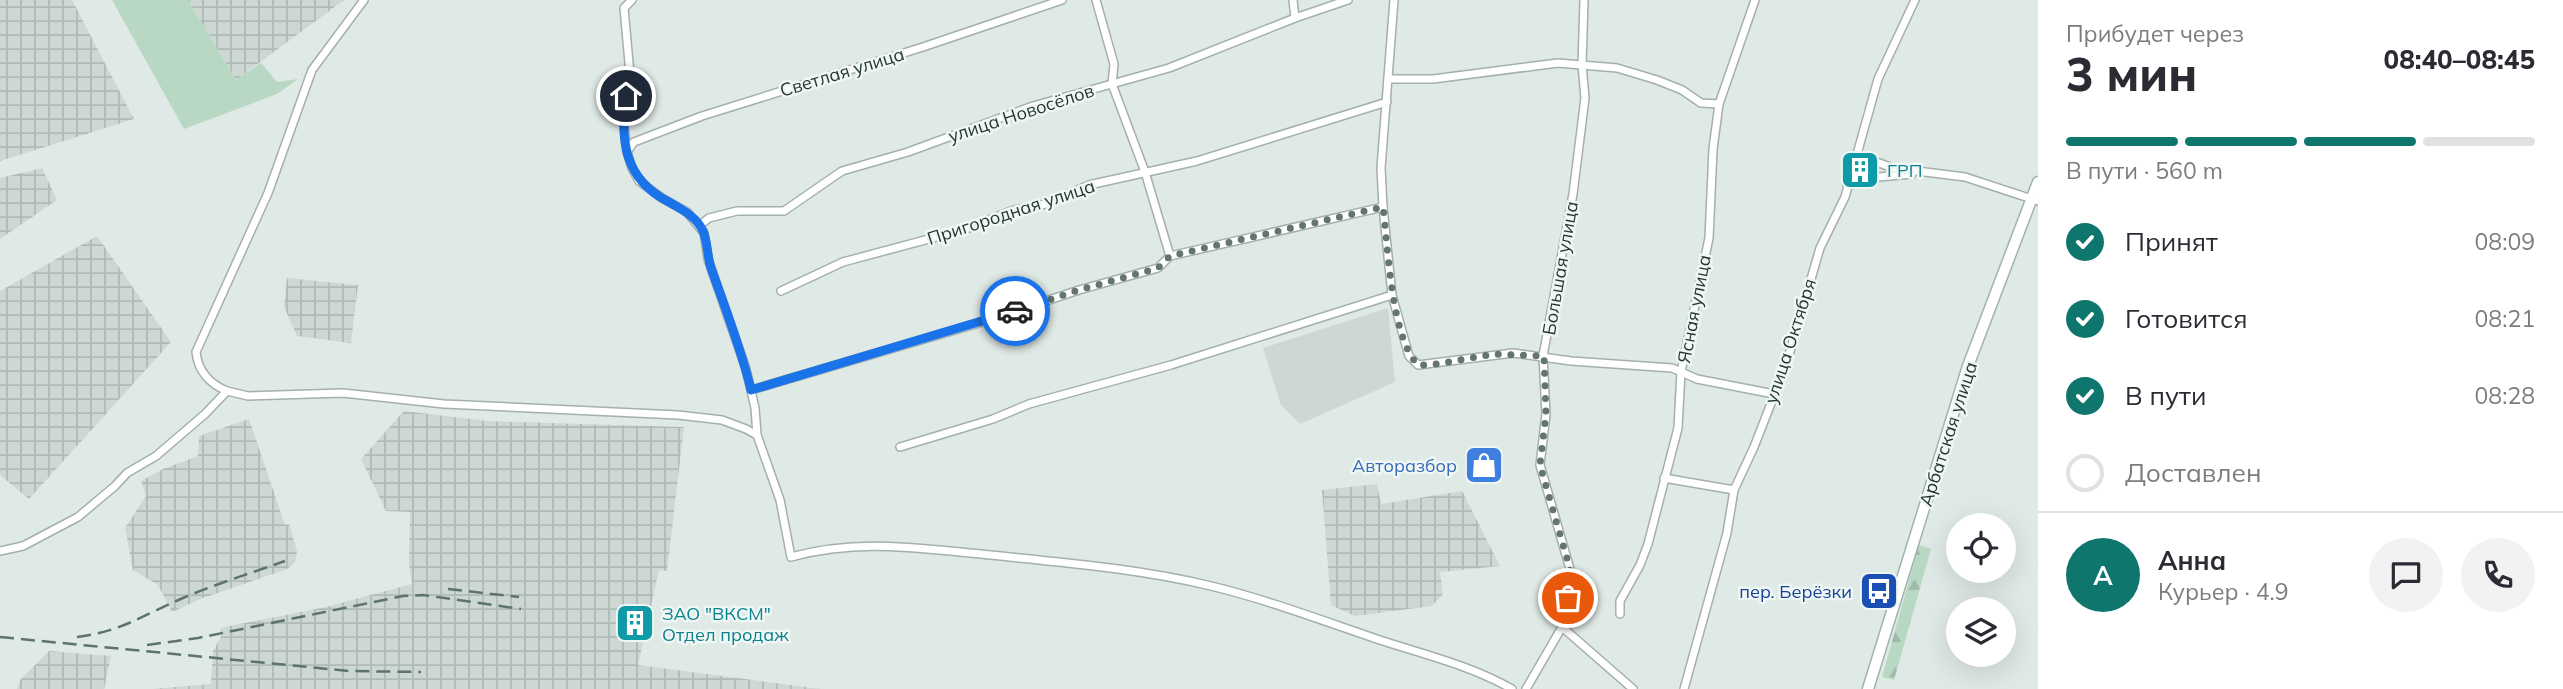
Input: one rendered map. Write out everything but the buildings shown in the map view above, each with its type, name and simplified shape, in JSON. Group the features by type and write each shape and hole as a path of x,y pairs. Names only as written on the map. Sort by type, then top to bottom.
{"main road":[{"name":"Арбатская улица","path":"1870,688 1968,366 2035,200 2038,182"}],"street":[{"path":"364,0 312,69 268,193 196,352 197,359 213,384 248,396 343,393 444,404 678,415 733,423 757,435"},
{"path":"632,0 624,8 630,74 623,118 627,152 639,181 687,212 704,233 708,259 751,390 757,435 780,500 792,556 824,548 894,546 1053,561 1181,580 1214,587 1309,616 1480,673 1512,689"},
{"name":"Светлая улица","path":"627,152 634,142 702,116 923,47 1062,0"},
{"path":"1096,0 1114,64 1112,84 1145,172 1170,256"},
{"path":"1293,0 1295,18"},
{"name":"улица Новосёлов","path":"700,225 709,218 737,211 784,211 842,171 908,152 1033,106 1169,68 1348,0"},
{"path":"1394,0 1381,168 1392,295 1409,356 1418,365 1494,354 1672,368 1697,379 1773,394"},
{"name":"Большая улица","path":"1526,689 1562,627 1568,598 1570,569 1540,465 1546,414 1544,356 1573,194 1585,98 1582,65 1584,0"},
{"name":"Ясная улица","path":"1620,614 1620,601 1648,544 1678,428 1681,372 1709,238 1713,149 1719,104 1755,0"},
{"name":"улица Октября","path":"1685,689 1727,533 1734,490 1786,365 1819,247 1845,197 1878,79 1915,0"},
{"path":"1388,79 1433,79 1558,63 1617,68 1682,90 1701,103 1719,104"},
{"name":"Пригородная улица","path":"781,291 843,262 966,229 1014,210 1046,204 1089,185 1197,160 1387,102"},
{"path":"1857,155 1894,168 1965,177 2035,200"},
{"path":"1847,186 1879,177 1920,173"},
{"path":"751,390 1158,268 1170,256 1383,207"},
{"path":"900,447 993,419 1029,404 1171,365 1392,295"},
{"path":"0,551 23,546 78,517 127,473 156,456 205,414 227,391"},
{"path":"1664,478 1734,490"},
{"path":"1562,627 1633,689"}],"shaded area":[{"path":"0,0 72,0 134,119 0,161"},
{"path":"188,0 344,0 236,80"},
{"path":"42,168 57,200 0,239 0,178"},
{"path":"97,236 171,342 29,499 0,475 0,291"},
{"path":"287,278 358,285 351,343 297,336 284,307"},
{"path":"1388,308 1395,382 1300,424 1281,405 1263,348"},
{"path":"404,411 487,421 684,427 667,571 659,570 638,665 821,689 152,689 211,684 213,651 221,637 220,628 326,607 412,584 409,564 410,512 386,511 361,459"},
{"path":"249,419 285,525 289,524 297,551 295,562 287,569 203,598 172,612 158,585 133,570 125,528 146,496 141,481 163,469 198,456 199,436"},
{"path":"1377,484 1381,504 1462,491 1500,566 1440,572 1443,594 1432,606 1355,616 1331,605 1322,490"},
{"path":"49,651 111,656 104,689 17,689 20,680"}],"green space":[{"path":"112,0 188,0 236,80 261,63 277,82 298,79 277,94 184,129"},
{"path":"1919,545 1931,549 1894,680 1882,677"}],"railway":[{"path":"77,637 120,627 195,593 285,561"},
{"path":"448,589 519,597"},
{"path":"147,645 198,638 403,596 423,595 521,609"},
{"path":"0,637 349,671 421,672"}],"way so far":[{"path":"1015,311 1158,268 1170,256 1383,207 1392,295 1409,356 1418,365 1494,354 1544,356 1546,414 1540,465 1570,569 1568,598"}],"place":[{"name":"ГРП","path":"1860,170"},
{"name":"Авторазбор","path":"1484,465"},
{"name":"пер. Берёзки","path":"1879,591"},
{"name":"ЗАО \"ВКСМ\" Отдел продаж","path":"635,623"}],"route":[{"path":"626,96 623,118 632,168 639,181 687,212 700,225 708,259 751,390 1015,311"}]}
